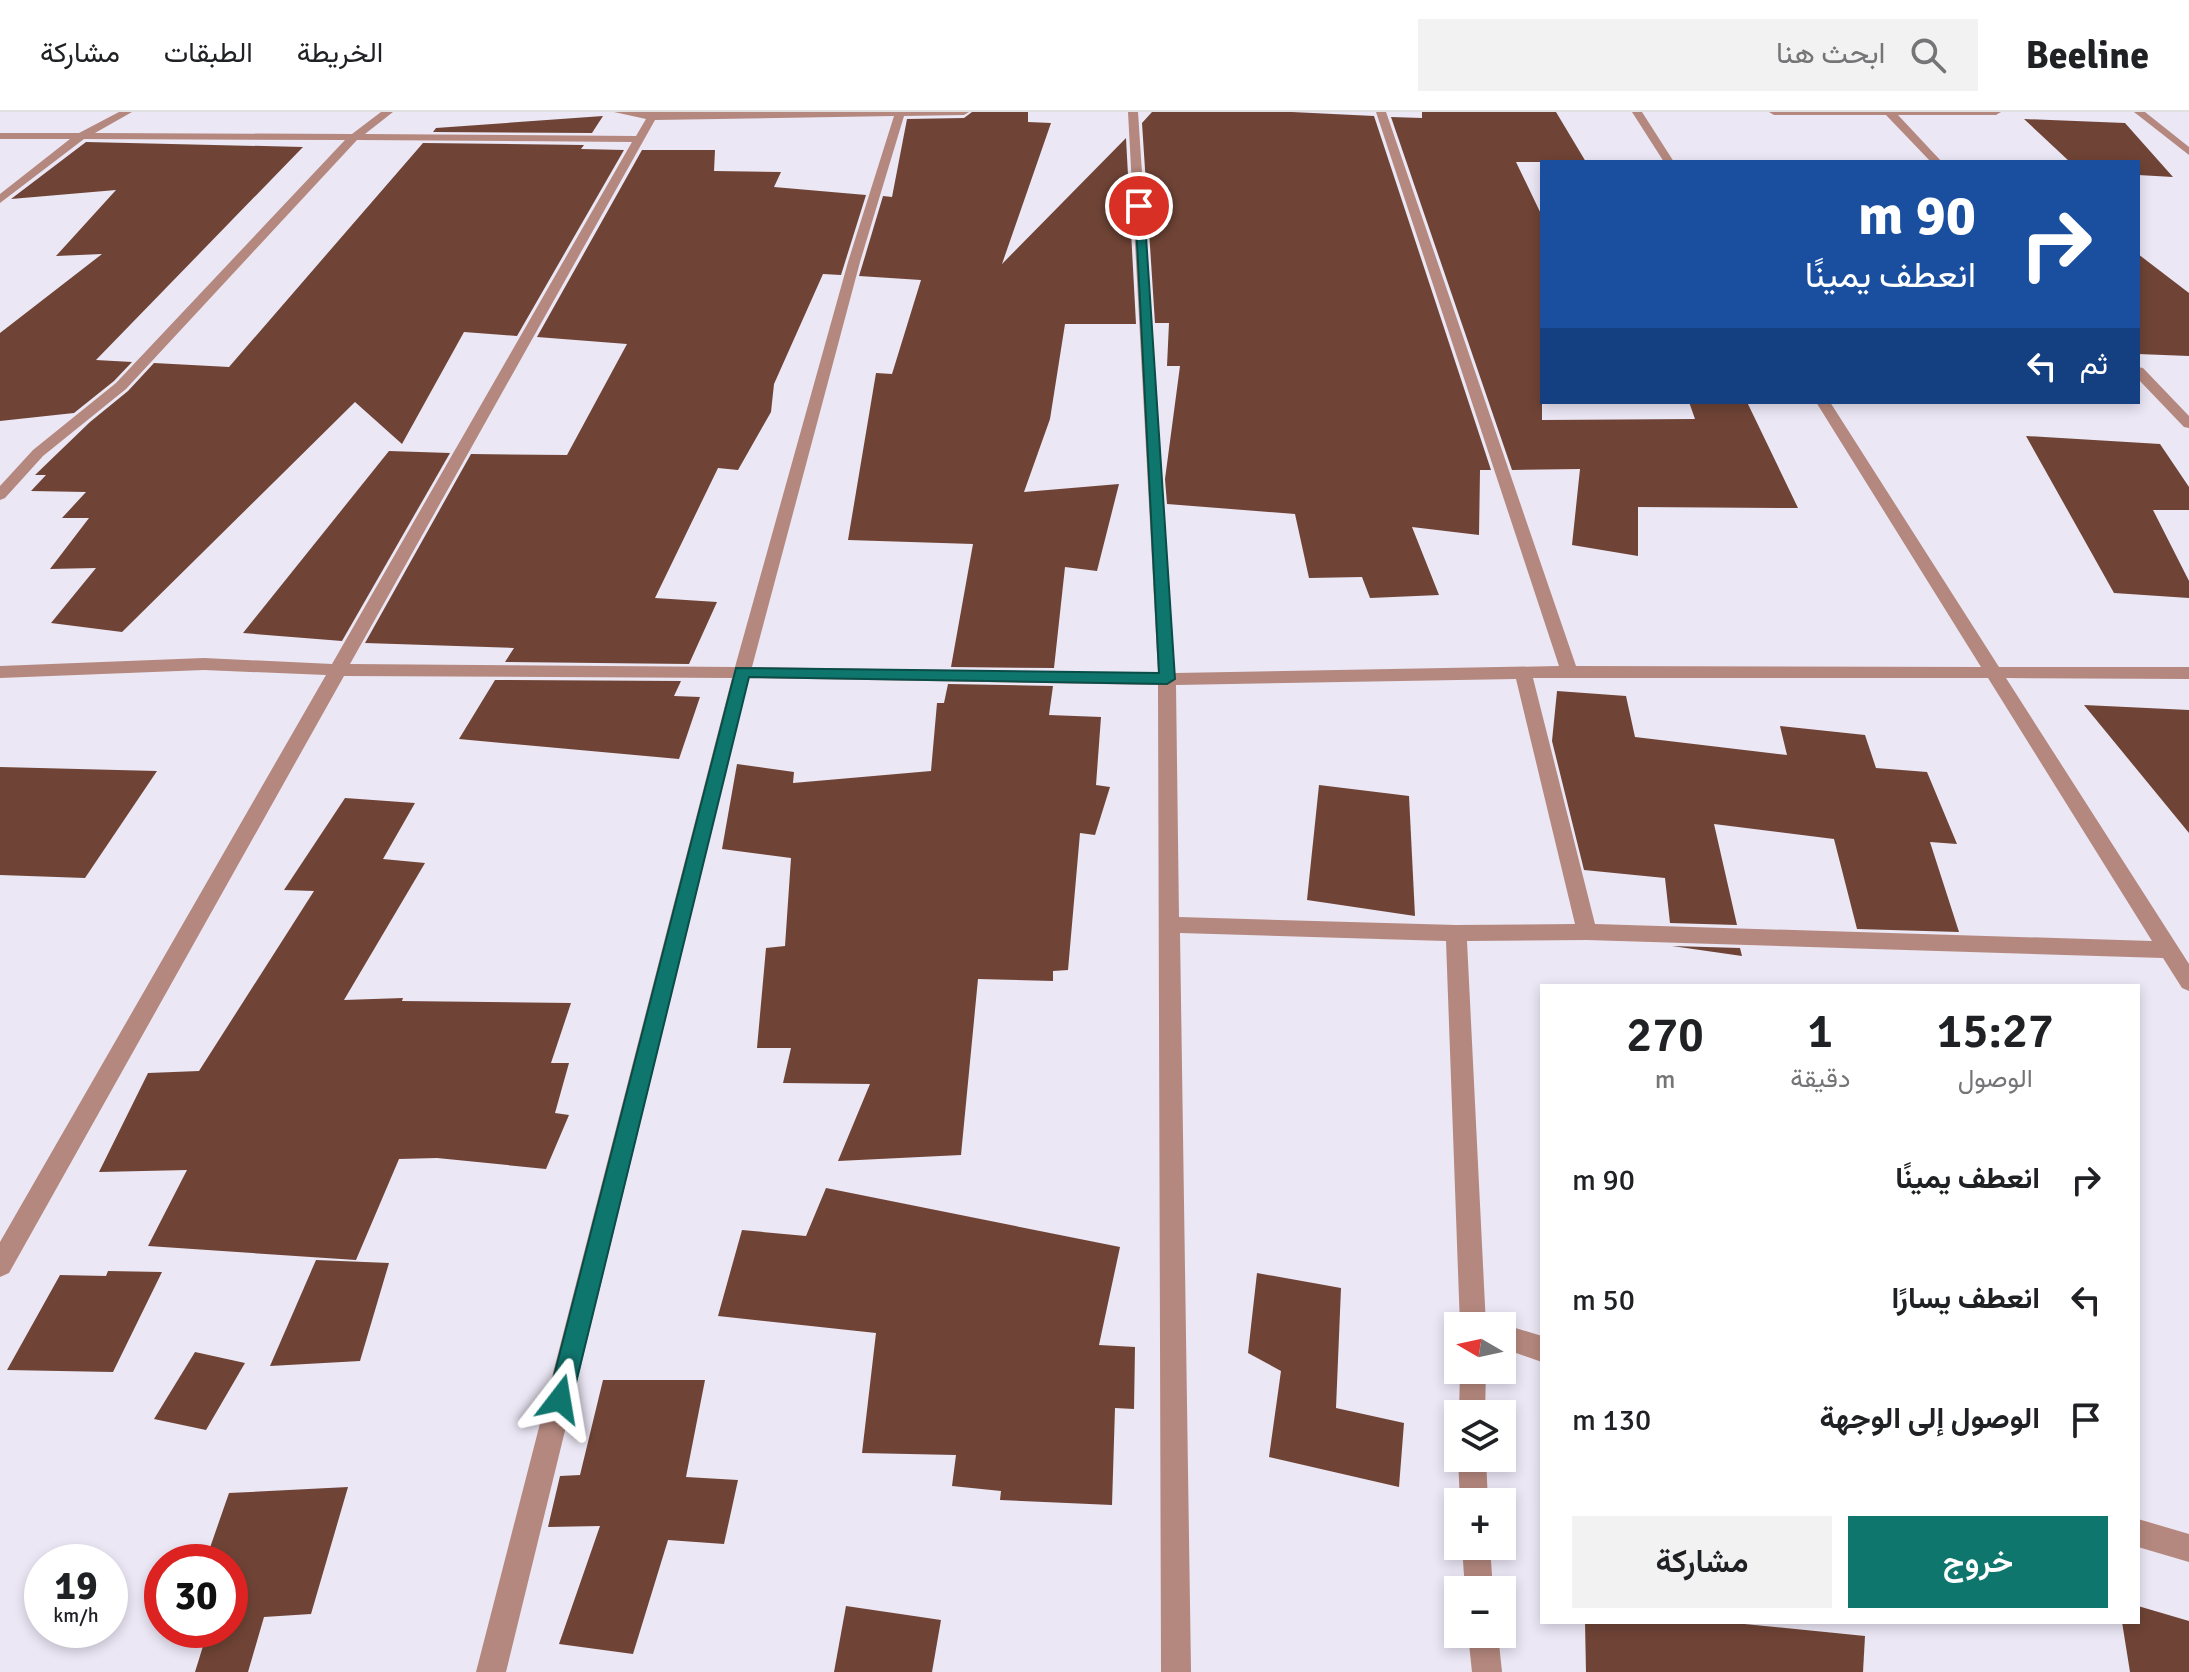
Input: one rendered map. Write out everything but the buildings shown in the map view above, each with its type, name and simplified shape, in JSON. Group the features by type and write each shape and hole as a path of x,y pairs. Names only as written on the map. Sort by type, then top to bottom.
{"street":[{"path":"0,200 80,137 127,112"},
{"path":"0,495 38,453 121,386 354,137 388,112"},
{"path":"619,112 652,117 964,112"},
{"path":"1133,112 1167,679 1176,1672"},
{"path":"1381,112 1569,672"},
{"path":"1637,112 1668,160"},
{"path":"1774,112 1996,112"},
{"path":"2139,112 2188,151"},
{"path":"1890,113 1935,160"},
{"path":"491,1672 742,672 854,262 900,114"},
{"path":"0,1265 652,117"},
{"path":"0,136 639,139"},
{"path":"2140,373 2189,424"},
{"path":"1824,404 2189,982"},
{"path":"0,672 190,664 338,670 1167,679 1569,672 2189,673"},
{"path":"1523,673 1587,932"},
{"path":"1169,925 1456,933 1587,932 2168,950"},
{"path":"1456,933 1472,1312"},
{"path":"1516,1341 1540,1348"},
{"path":"2140,1534 2189,1548"},
{"path":"1484,1648 1487,1672"}],"route":[{"path":"560,1399 742,672 1167,679 1139,206"}]}
